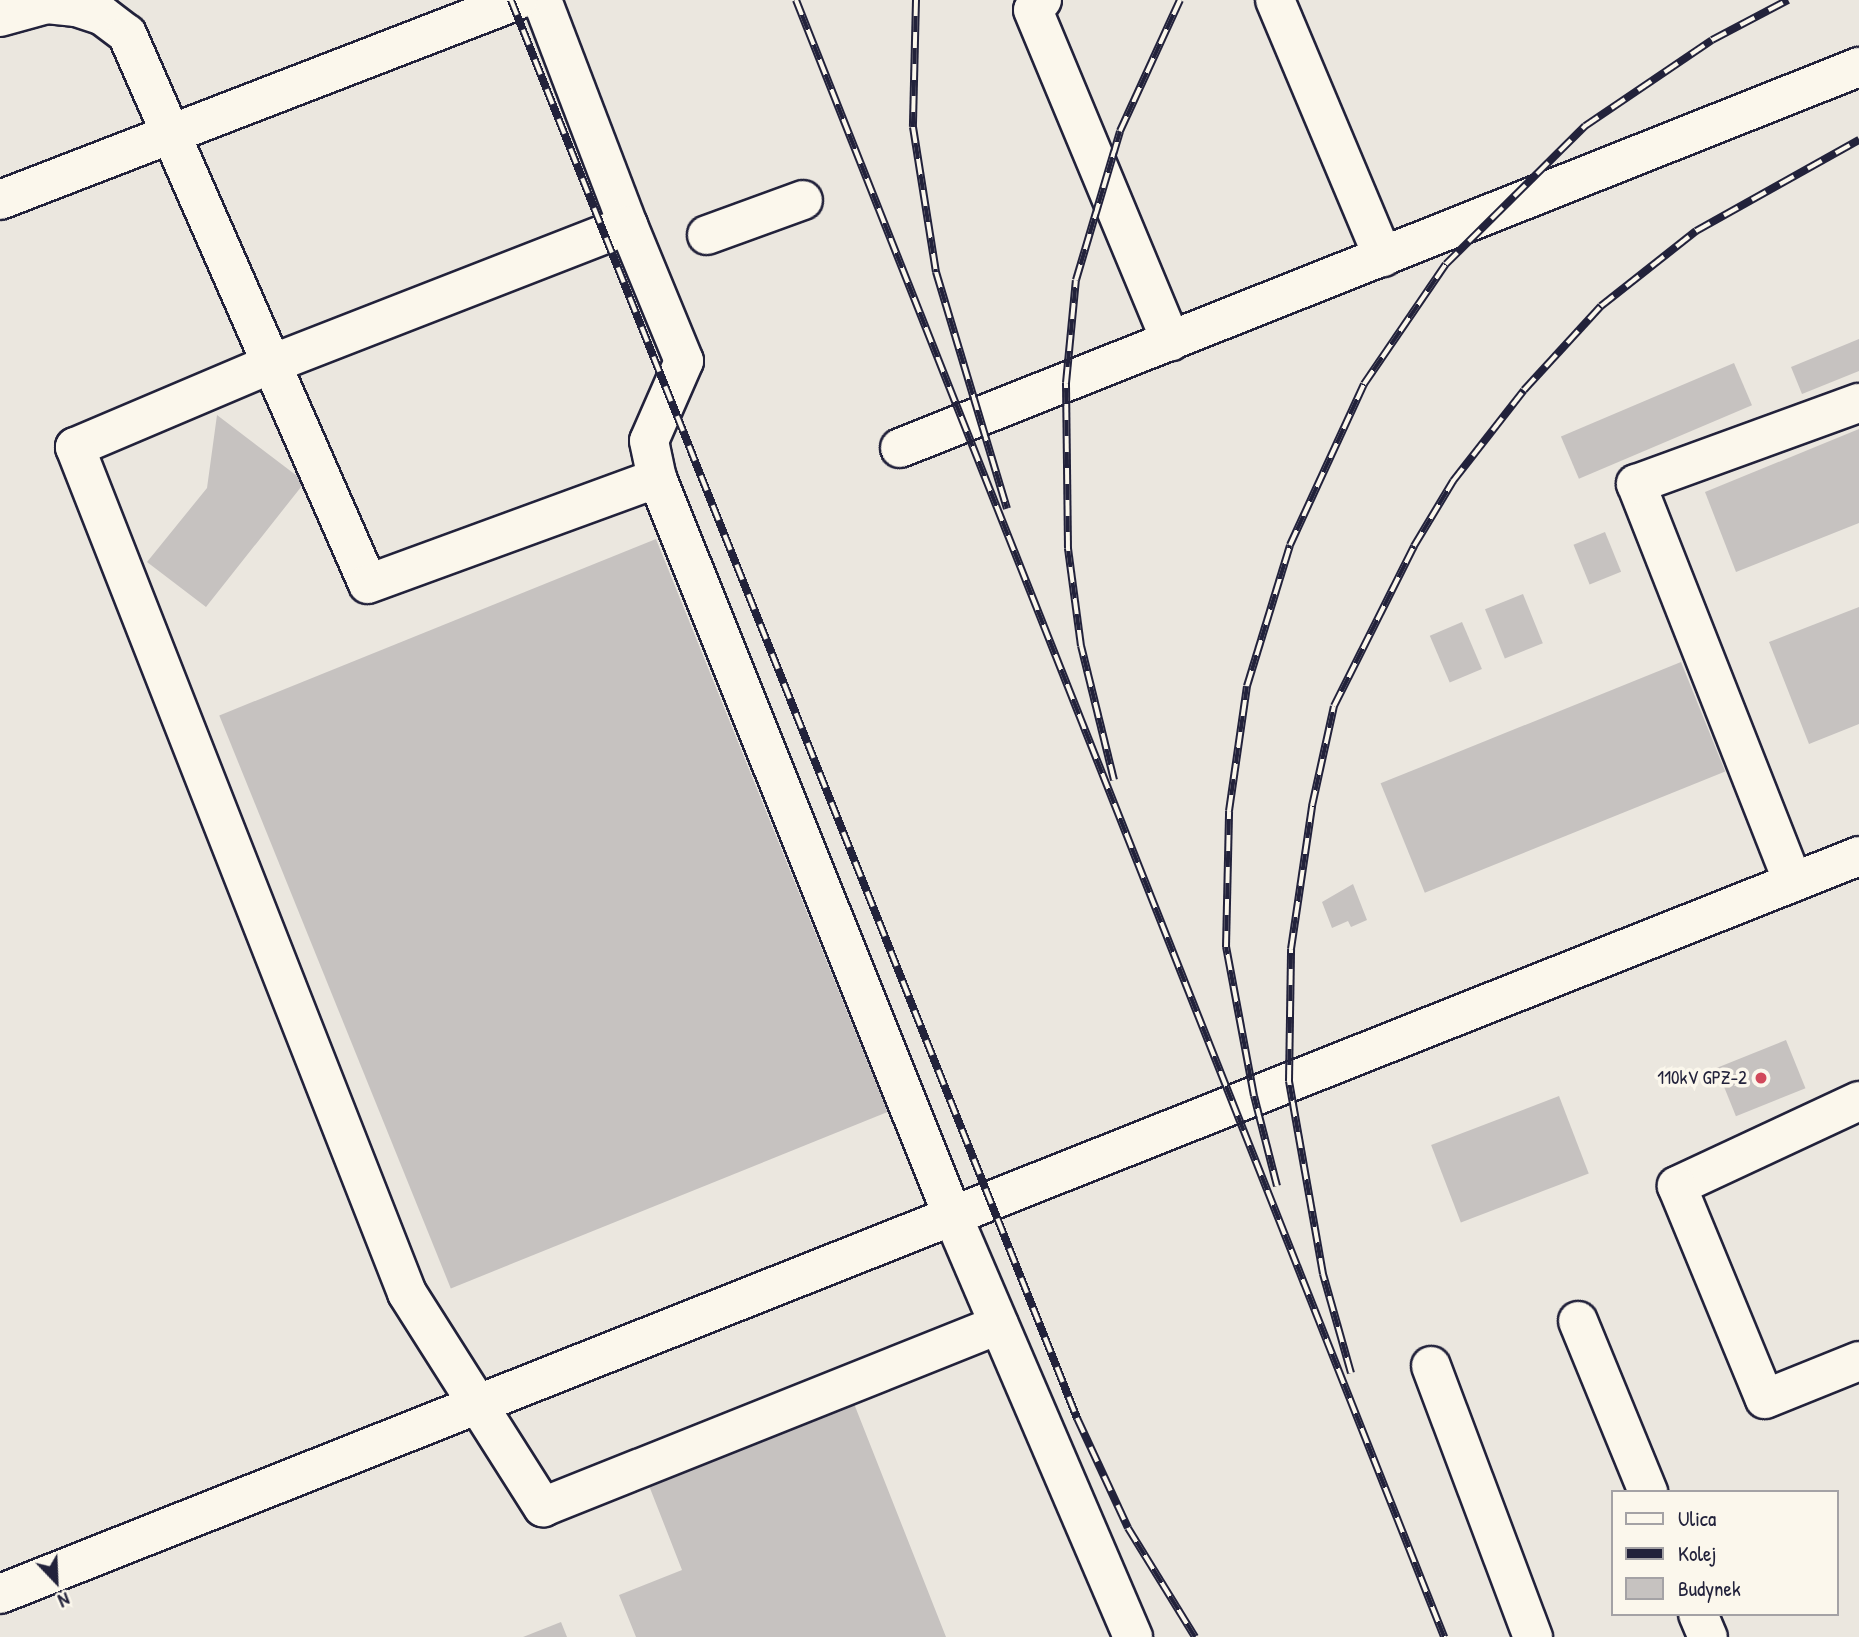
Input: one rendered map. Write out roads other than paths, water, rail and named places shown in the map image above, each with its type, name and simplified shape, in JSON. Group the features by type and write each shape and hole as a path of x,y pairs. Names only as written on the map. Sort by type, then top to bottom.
{"lane":[{"path":"0,200 170,132 518,0"},
{"path":"542,0 628,225 684,361 649,441 657,478 953,1217 1133,1637"},
{"path":"1042,0 1033,10 1171,341"},
{"path":"1275,0 1382,257"},
{"path":"0,17 47,4 76,7 103,16 127,34 368,584 657,478"},
{"path":"900,448 1859,67"},
{"path":"707,234 803,200"},
{"path":"628,225 271,364 75,447 407,1293 543,1507 999,1325"},
{"path":"1793,882 1636,484 1859,403"},
{"path":"0,1594 1859,856"},
{"path":"1859,1101 1677,1186 1765,1399 1859,1361"},
{"path":"1578,1321 1647,1490"},
{"path":"1431,1366 1533,1637"},
{"path":"1700,1616 1708,1637"}],"railway":[{"path":"511,0 1077,1418 1128,1528 1195,1637"},
{"path":"796,0 1444,1637"},
{"path":"916,0 913,127 936,272 1007,509"},
{"path":"1114,780 1081,646 1068,548 1066,383 1076,280 1120,131 1180,0"},
{"path":"1277,1186 1254,1096 1226,947 1229,811 1247,686 1290,545 1364,384 1446,264 1585,126 1712,40 1788,0"},
{"path":"1351,1373 1323,1274 1289,1081 1291,949 1312,806 1334,706 1414,546 1453,481 1524,390 1601,306 1696,231 1859,140"}],"place":[{"name":"110kV GPZ-2","path":"1761,1078"}]}
